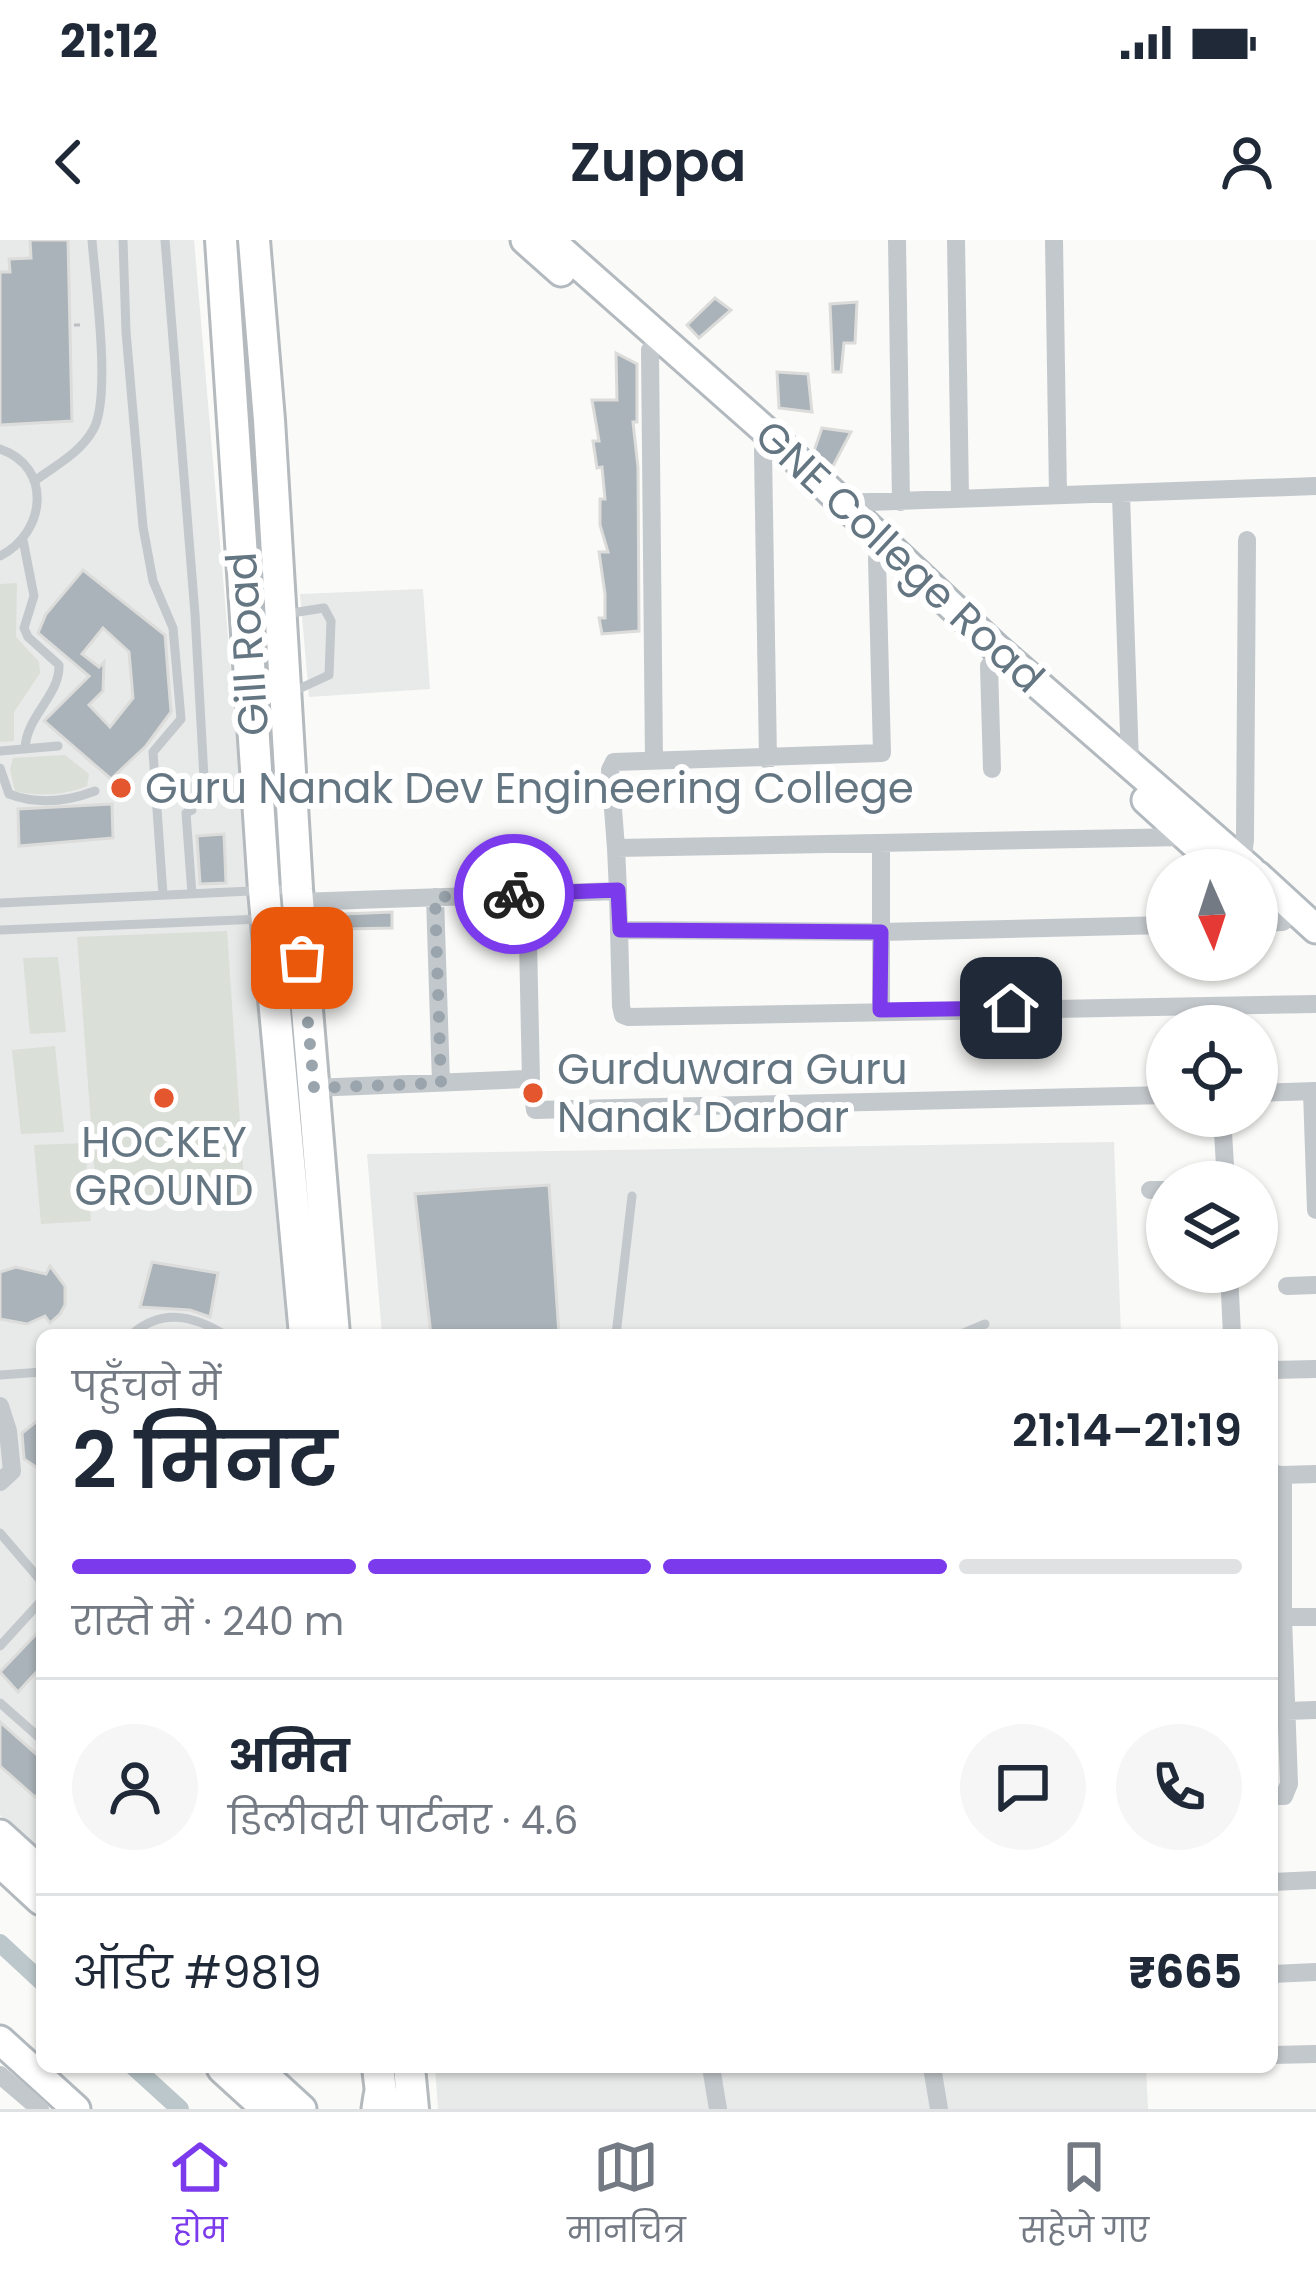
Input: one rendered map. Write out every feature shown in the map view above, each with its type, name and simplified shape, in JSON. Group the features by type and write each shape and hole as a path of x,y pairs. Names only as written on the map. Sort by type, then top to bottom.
{"highway":[{"path":"0,1859 36,1892"},
{"path":"231,2073 270,2109"}],"main road":[{"name":"Gill Road","path":"221,240 265,904 303,1329"},
{"name":"Gill Road","path":"254,240 298,902 334,1329"},
{"path":"410,2073 413,2109"}],"street":[{"name":"GNE College Road","path":"525,240 763,451 989,666 1185,837 1206,849"},
{"name":"GNE College Road","path":"550,240 757,423 996,648 1221,849"},
{"path":"897,240 901,502"},
{"path":"956,240 960,498"},
{"path":"1054,240 1058,495"},
{"path":"650,350 654,761"},
{"path":"763,451 768,760"},
{"path":"841,503 1316,486"},
{"path":"1121,495 1130,763"},
{"path":"1243,849 1247,540"},
{"path":"877,559 882,753 611,764 623,1015 1316,1004"},
{"path":"989,666 992,769"},
{"path":"616,848 1185,837"},
{"path":"880,845 880,1010"},
{"path":"298,902 618,890"},
{"path":"526,894 535,1110 1146,1095"},
{"path":"435,897 441,1083"},
{"name":"GNE College Road","path":"1278,898 1316,929"},
{"path":"620,930 881,932 1146,926"},
{"path":"1278,927 1316,951"},
{"path":"314,1088 531,1081"},
{"path":"1278,1092 1314,1091 1316,1210"},
{"path":"1287,1286 1316,1285"},
{"path":"1230,1293 1232,1329"},
{"path":"1278,1370 1316,1370"},
{"path":"0,1406 12,1471 0,1482"},
{"path":"1278,1474 1316,1474"},
{"path":"1278,1515 1288,1791 1278,1796"},
{"path":"1283,1617 1316,1617"},
{"path":"1286,1711 1316,1710"},
{"path":"0,1834 36,1867"},
{"path":"0,1880 36,1913"},
{"path":"1278,1882 1316,1880"},
{"path":"1278,1973 1316,1972"},
{"path":"0,2040 36,2073"},
{"path":"1278,2055 1316,2054"},
{"path":"36,2073 76,2109"},
{"path":"212,2073 250,2109"},
{"path":"263,2073 302,2109"},
{"path":"713,2073 718,2109"},
{"path":"933,2073 939,2109"},
{"path":"0,2075 40,2109"}],"lane":[{"path":"35,480 74,453 97,424 101,368 92,240"},
{"path":"123,240 143,527 152,581 173,628 182,719 153,752 163,895"},
{"path":"165,240 203,778 190,790 192,810 186,813 192,894"},
{"path":"0,448 25,461 35,480 38,501 23,540 0,556"},
{"path":"23,540 34,596 24,628 59,665 59,677 27,730 25,749"},
{"path":"281,615 323,608 332,622 329,675 286,695"},
{"path":"0,751 58,746"},
{"path":"0,768 9,794 26,800 74,799 95,791"},
{"path":"0,903 192,894 265,904 298,902"},
{"path":"0,930 298,902"},
{"path":"617,1329 632,1196"},
{"path":"139,1329 155,1318 172,1316 197,1319 214,1329"},
{"path":"973,1329 985,1324"},
{"path":"0,1375 36,1372"},
{"path":"0,1533 36,1575"},
{"path":"0,1646 36,1607"},
{"path":"0,1702 36,1735"}],"shaded area":[{"name":"Guru Nanak Dev Engineering College","path":"0,240 194,240 287,1329 36,1329 36,1846 0,1815"},
{"path":"17,583 16,637 39,662 40,673 14,712 14,741 0,742 0,584"},
{"path":"423,589 430,689 309,697 300,594"},
{"path":"65,755 89,774 87,786 51,794 15,791 10,770 13,758"},
{"name":"HOCKEY GROUND","path":"227,931 245,1196 97,1204 77,937"},
{"path":"58,957 66,1032 30,1034 23,958"},
{"path":"55,1046 64,1132 21,1134 12,1050"},
{"path":"1114,1142 1121,1329 382,1329 367,1154"},
{"path":"85,1143 91,1221 41,1224 34,1145"},
{"path":"435,2073 1146,2073 1148,2109 438,2109"}],"building":[{"path":"30,240 68,240 72,421 0,425 0,272 10,272 9,259 31,258"},
{"path":"715,298 731,310 699,338 687,325"},
{"path":"857,302 855,343 844,343 841,372 833,372 830,304"},
{"path":"616,353 637,364 637,422 633,422 638,467 639,631 602,634 599,618 605,618 605,594 599,552 608,552 600,525 600,499 605,499 593,441 599,441 592,400 617,400"},
{"path":"777,372 808,374 812,412 779,408"},
{"path":"822,428 851,432 832,468 814,451"},
{"path":"83,570 165,635 171,712 146,746 111,779 44,721 89,676 38,633 46,614","holes":["103,628 129,652 133,698 110,727 89,705 103,691 104,662 99,667 82,654"]},
{"path":"112,804 113,838 19,846 18,809"},
{"path":"224,834 226,883 200,884 197,836"},
{"path":"392,912 392,928 345,929 344,914"},
{"path":"549,1185 559,1329 430,1329 415,1194"},
{"path":"152,1262 218,1273 210,1317 190,1310 140,1307"},
{"path":"50,1266 65,1286 60,1314 50,1323 45,1316 27,1324 0,1319 0,1272 16,1267 46,1274"},
{"path":"36,1422 36,1467 24,1459 22,1433"},
{"path":"36,1634 36,1672 18,1692 0,1672"},
{"path":"0,1722 36,1754 36,1796 35,1797 0,1766"}],"waterway":[{"path":"0,1943 36,1976"},
{"path":"141,2073 180,2109"}],"way so far":[{"path":"302,958 314,1088 441,1083 435,897 514,894"}],"place":[{"name":"Guru Nanak Dev Engineering College","path":"121,788"},
{"name":"Gurduwara Guru Nanak Darbar","path":"533,1093"},
{"name":"HOCKEY GROUND","path":"164,1098"}],"route":[{"path":"514,894 618,890 620,930 881,932 880,1010 1011,1008"}]}
